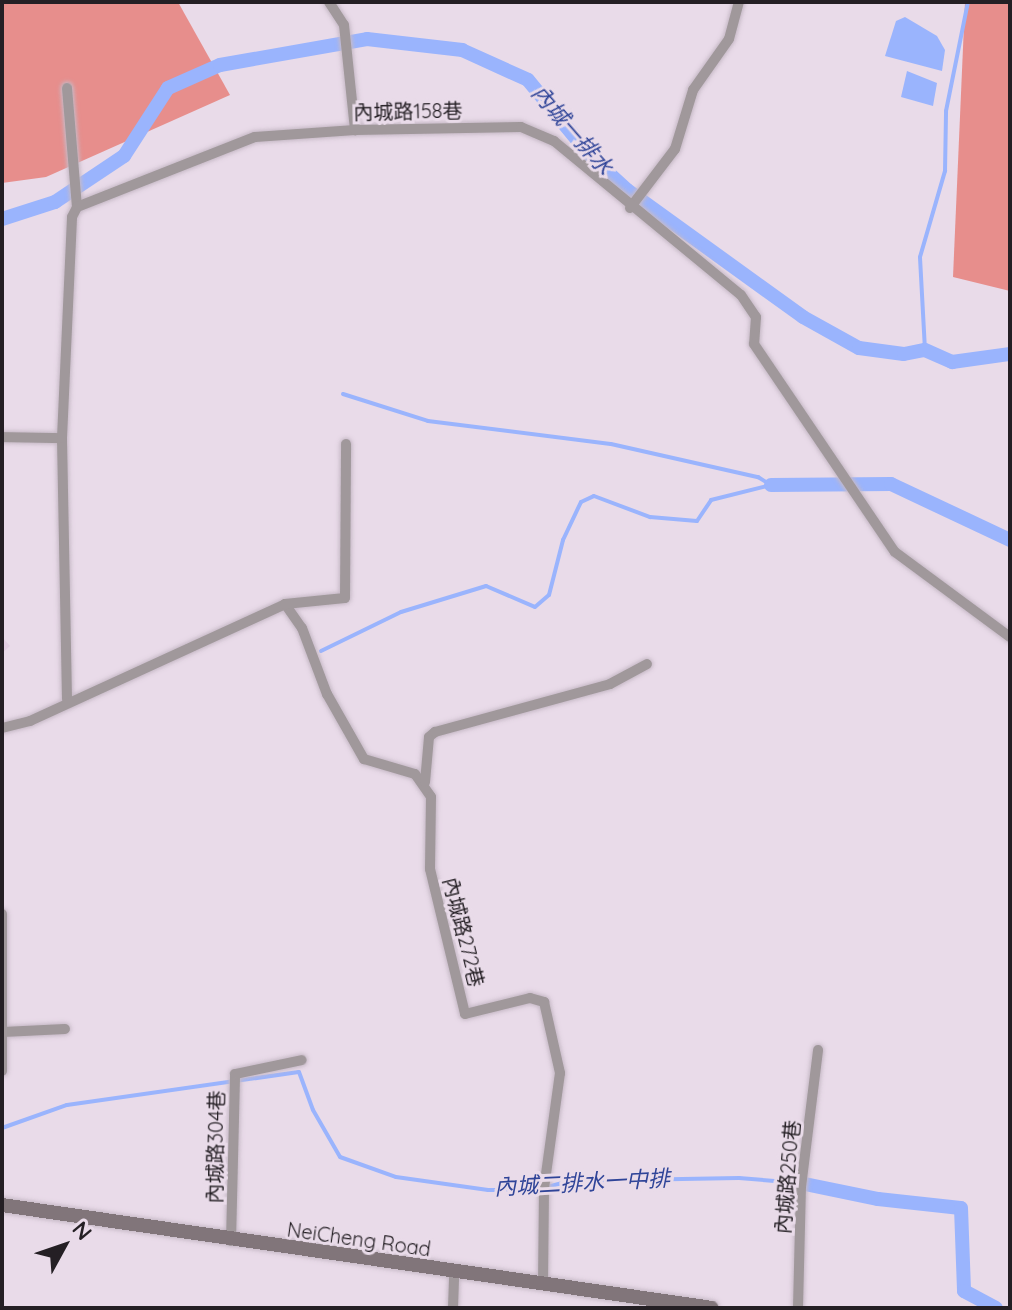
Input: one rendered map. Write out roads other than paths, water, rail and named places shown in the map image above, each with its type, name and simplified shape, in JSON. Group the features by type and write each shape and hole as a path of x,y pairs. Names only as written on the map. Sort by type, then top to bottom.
{"street":[{"path":"329,2 345,34 355,130"},
{"path":"632,205 675,149 693,90 729,39 739,2"},
{"path":"67,88 77,202 68,263 62,438 67,699"},
{"name":"內城路158巷","path":"77,202 255,137 355,130 521,127 554,141 741,295 756,317 754,344 895,552 1010,637"},
{"path":"2,437 62,438"},
{"path":"2,728 30,721 67,699 285,604 345,598 346,444"},
{"path":"285,604 302,628 327,694 364,759 374,766 403,769 425,782 429,737 435,732 610,684 647,664"},
{"name":"內城路272巷","path":"425,782 431,797 430,869 465,1014 530,998 544,1002 560,1073 544,1189 543,1284"},
{"path":"2,914 2,1071"},
{"path":"3,1032 65,1029"},
{"name":"內城路250巷","path":"798,1308 801,1187 818,1050"},
{"name":"內城路304巷","path":"231,1241 235,1074 302,1060"},
{"name":"NeiCheng Road","path":"2,1205 231,1241 712,1308"},
{"path":"453,1308 454,1272"}],"water":[{"path":"905,17 937,36 945,50 942,71 885,56 896,21"},
{"path":"907,71 937,83 933,106 901,97"}],"waterway":[{"path":"925,350 920,257 945,171 946,111 968,2"},
{"name":"內城一排水","path":"2,219 55,202 124,156 168,88 220,65 367,39 462,50 528,80 592,158 627,190 803,317 859,348 904,354 925,350 952,362 1010,354"},
{"path":"343,394 428,421 611,444 758,477 769,484"},
{"path":"771,485 891,484 1010,540"},
{"path":"321,651 401,612 486,586 535,607 549,595 563,540 581,502 594,496 650,517 697,521 711,500 771,485"},
{"name":"內城二排水一中排","path":"2,1128 67,1105 299,1072 313,1110 340,1157 396,1177 488,1190 536,1190 569,1181 739,1178 800,1183"},
{"name":"內城二排水一中排","path":"800,1183 878,1199 961,1208 964,1291 996,1308"}]}
